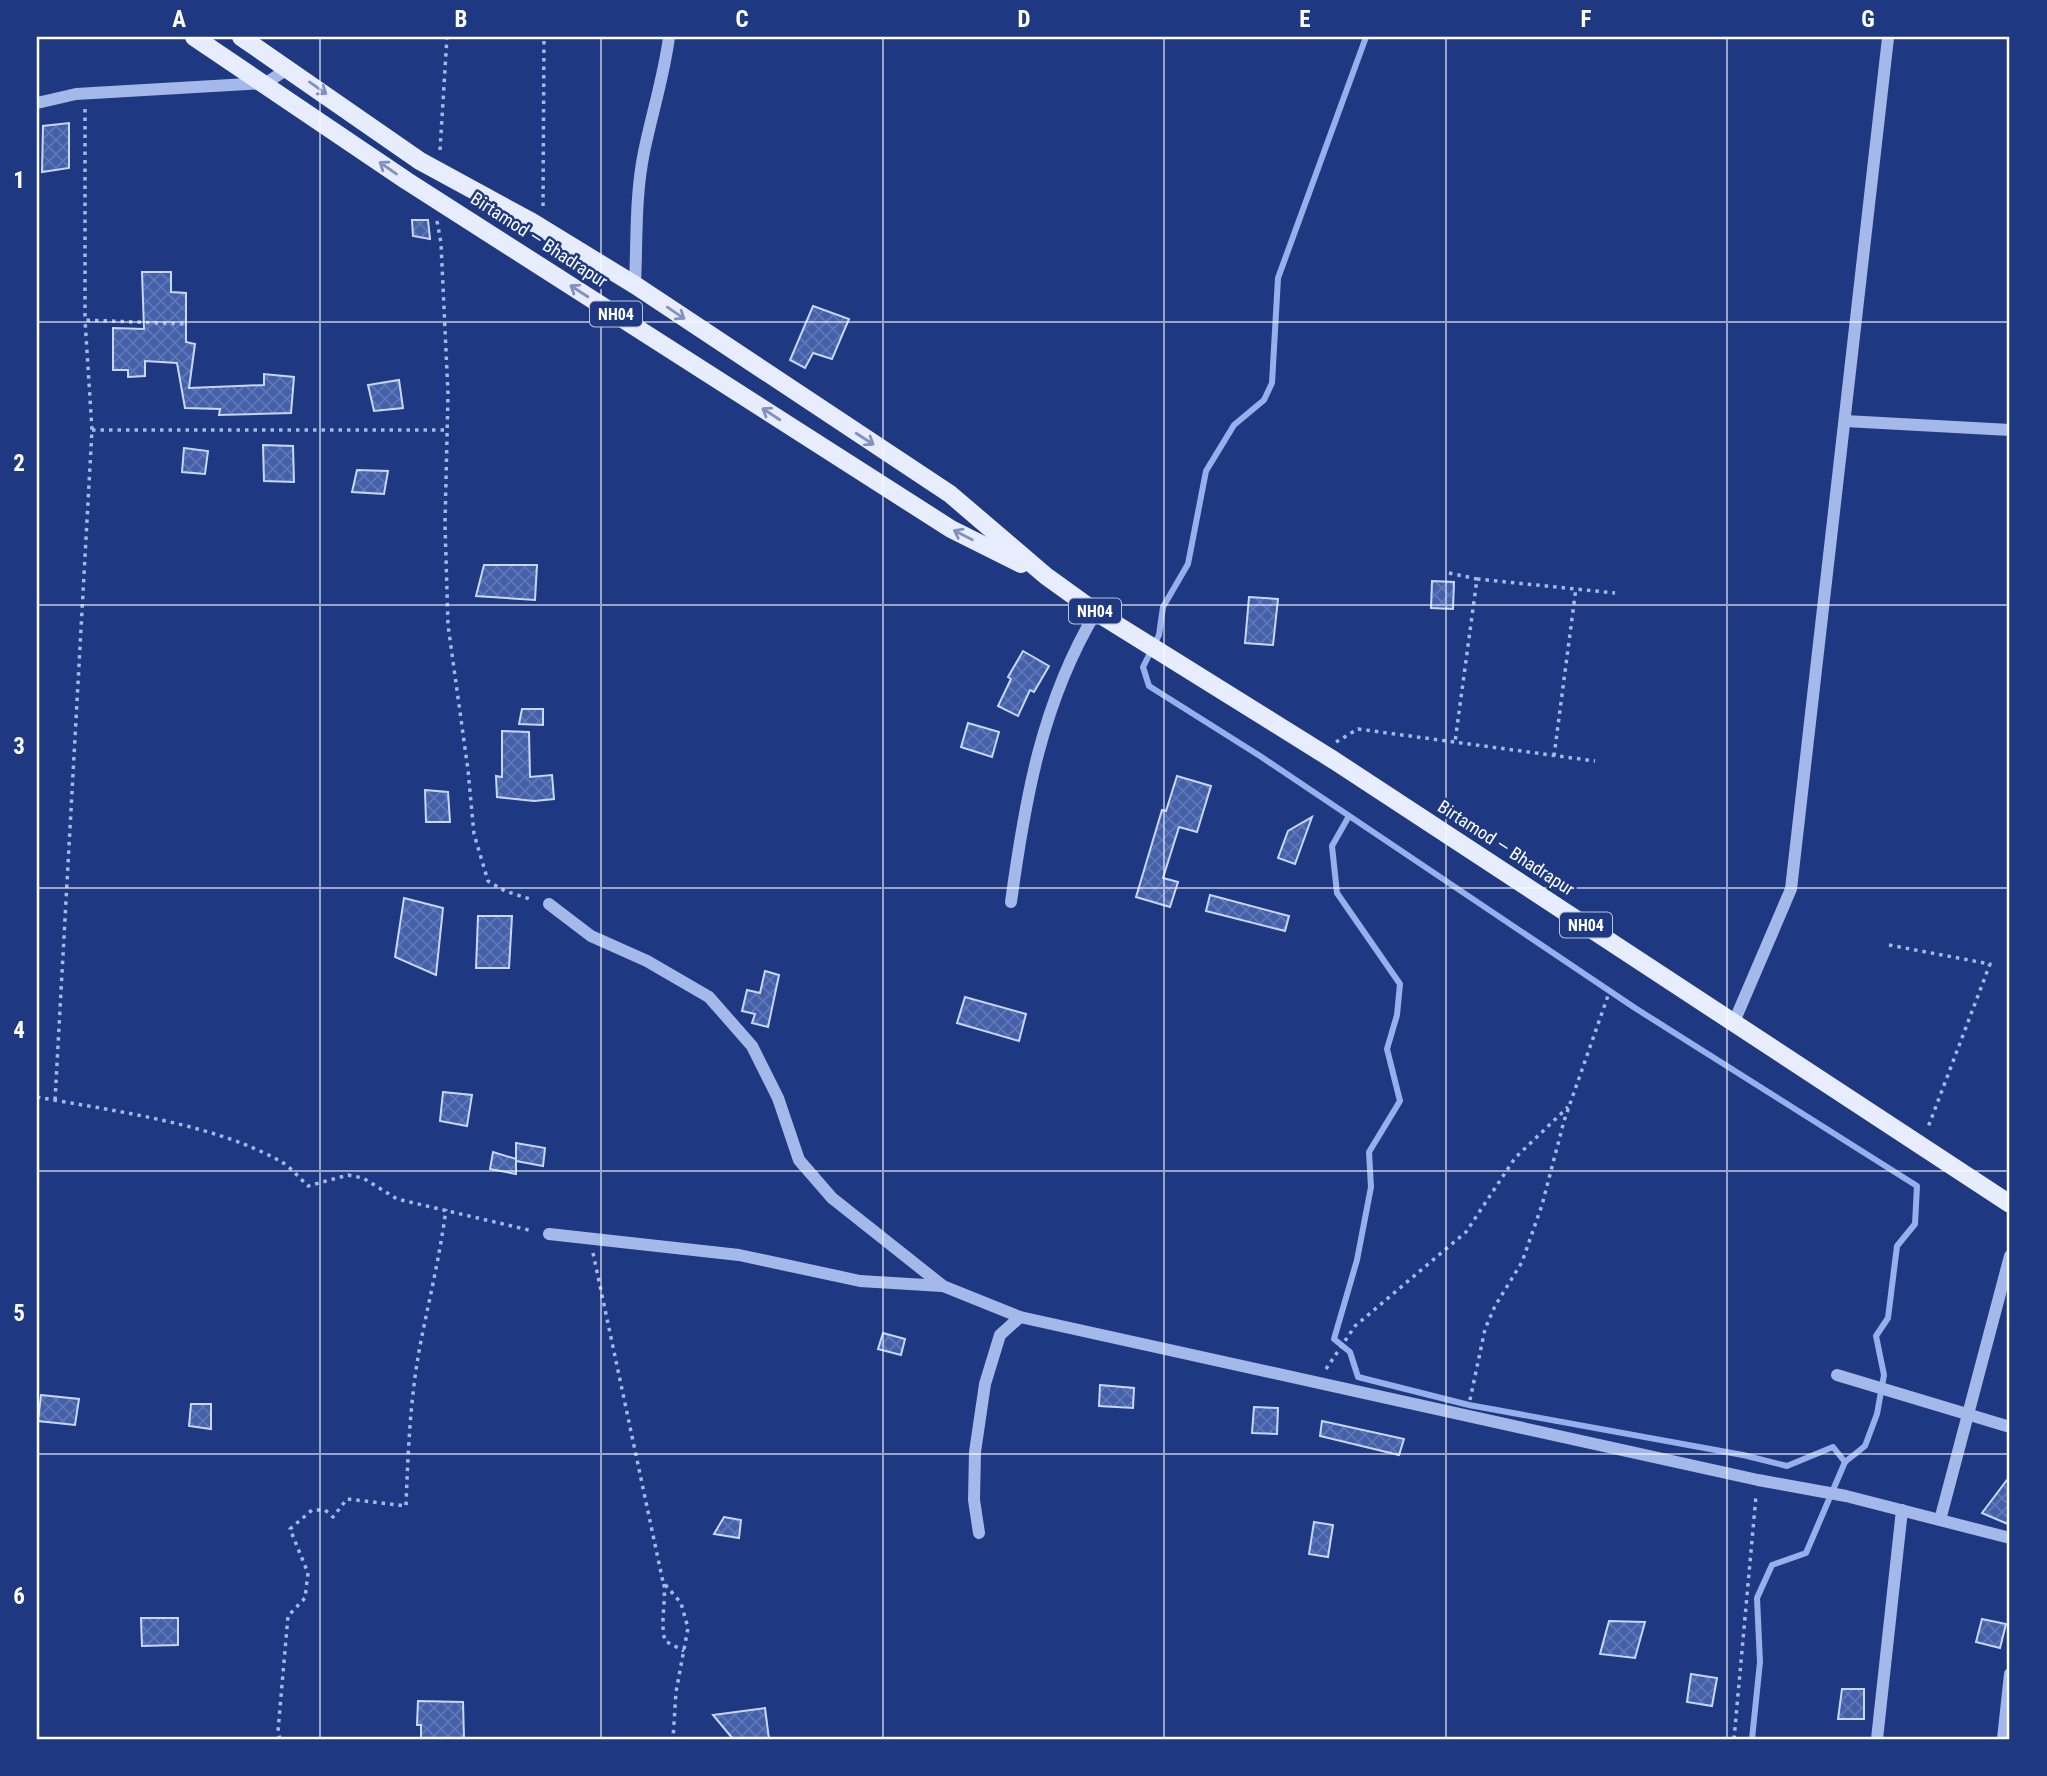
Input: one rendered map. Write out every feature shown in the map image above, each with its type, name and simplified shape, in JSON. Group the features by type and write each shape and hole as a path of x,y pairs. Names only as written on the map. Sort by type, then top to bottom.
{"main road":[{"name":"Birtamod — Bhadrapur","path":"194,37 426,193 950,529 1046,576"},
{"name":"Birtamod — Bhadrapur","path":"241,37 420,161 532,222 635,285 950,494 1046,576 1097,612 1320,752 2010,1204"}],"street":[{"path":"635,285 636,210 644,152 664,74 669,37"},
{"path":"1734,1022 1791,889 1888,38"},
{"path":"37,103 85,93 266,83 289,68"},
{"path":"1844,421 2010,430"},
{"path":"1011,902 1020,839 1043,728 1077,645 1097,612"},
{"path":"549,904 591,936 647,961 709,997 752,1046 778,1098 799,1160 832,1198 943,1286 1020,1317 1758,1480 1846,1496 2010,1538"},
{"path":"549,1234 739,1255 860,1281 943,1286"},
{"path":"1940,1520 2010,1256"},
{"path":"979,1533 974,1500 975,1464 985,1384 1000,1335 1020,1317"},
{"path":"1837,1375 2010,1427"},
{"path":"1877,1739 1902,1510"},
{"path":"2003,1739 2010,1675"}],"path":[{"path":"438,169 447,37"},
{"path":"532,222 543,210 544,37"},
{"path":"55,1100 92,430 85,320 85,93"},
{"path":"426,193 435,210 441,243 447,430 447,625 474,834 488,880 505,891 549,904"},
{"path":"85,320 186,324"},
{"path":"92,430 447,430"},
{"path":"1449,573 1477,579 1615,593"},
{"path":"1455,742 1477,579"},
{"path":"1554,756 1576,588"},
{"path":"1320,752 1357,729 1595,761"},
{"path":"1889,945 1990,964 1921,1145"},
{"path":"1466,1416 1485,1329 1522,1262 1542,1205 1569,1105 1610,990"},
{"path":"37,1097 142,1116 233,1141 282,1162 308,1186 348,1175 397,1199 549,1234"},
{"path":"1318,1383 1355,1326 1466,1232 1515,1158 1569,1105"},
{"path":"280,1739 278,1731 288,1616 305,1598 308,1573 290,1529 312,1510 326,1510 333,1517 347,1499 406,1506 409,1437 420,1347 437,1275 446,1209"},
{"path":"590,1238 663,1582 667,1606 661,1624 665,1641 685,1652"},
{"path":"1734,1739 1758,1480"},
{"path":"663,1582 681,1603 688,1628 676,1692 673,1739"}],"building":[{"path":"69,123 69,168 42,172 43,126"},
{"path":"412,220 428,220 430,239 413,236"},
{"path":"142,272 171,272 171,292 186,293 186,342 195,344 189,388 264,385 264,374 294,377 291,413 219,415 220,409 185,408 177,363 145,361 145,376 128,377 128,370 113,370 113,328 144,329"},
{"path":"813,306 849,319 832,359 813,353 805,368 790,360"},
{"path":"399,380 403,408 374,411 368,385"},
{"path":"263,445 293,446 294,482 264,481"},
{"path":"184,448 208,451 205,474 182,472"},
{"path":"357,470 388,471 384,494 352,492"},
{"path":"484,565 537,565 535,600 476,596"},
{"path":"1432,581 1454,582 1453,609 1431,608"},
{"path":"1249,597 1278,599 1273,645 1245,643"},
{"path":"1023,651 1049,666 1034,692 1030,690 1018,716 998,706 1011,679 1008,677"},
{"path":"522,709 543,709 543,725 519,724"},
{"path":"968,723 999,732 992,757 961,747"},
{"path":"502,731 529,732 530,777 552,775 554,799 534,801 497,797 496,776 502,777"},
{"path":"1177,776 1211,786 1197,832 1179,827 1163,878 1178,882 1170,907 1136,897 1162,810 1166,811"},
{"path":"425,790 448,792 450,822 426,822"},
{"path":"1312,817 1295,864 1278,858 1288,831"},
{"path":"1210,895 1289,916 1285,931 1206,911"},
{"path":"404,898 443,908 436,975 395,957"},
{"path":"478,916 512,916 509,968 476,968"},
{"path":"765,971 779,975 768,1027 752,1023 755,1014 742,1011 747,990 760,993"},
{"path":"965,997 1026,1014 1019,1041 957,1023"},
{"path":"443,1092 472,1095 467,1126 440,1121"},
{"path":"516,1143 545,1148 543,1166 516,1161 516,1174 490,1169 493,1152 516,1159"},
{"path":"883,1333 905,1339 901,1355 878,1349"},
{"path":"1100,1385 1134,1388 1133,1408 1099,1406"},
{"path":"41,1395 79,1399 75,1425 38,1421"},
{"path":"191,1404 211,1404 211,1429 189,1426"},
{"path":"1254,1407 1278,1408 1277,1434 1252,1433"},
{"path":"1322,1421 1404,1439 1399,1455 1320,1436"},
{"path":"2010,1476 2010,1525 1982,1513"},
{"path":"724,1517 741,1520 739,1538 714,1534"},
{"path":"1314,1522 1333,1525 1328,1557 1309,1554"},
{"path":"141,1618 178,1618 178,1645 142,1646"},
{"path":"1982,1619 2006,1624 2000,1648 1976,1642"},
{"path":"1609,1621 1645,1622 1635,1658 1600,1654"},
{"path":"1691,1674 1717,1678 1712,1706 1687,1702"},
{"path":"1842,1689 1864,1689 1864,1719 1838,1719"},
{"path":"418,1701 463,1702 464,1739 421,1739 421,1725 417,1725"},
{"path":"765,1708 769,1739 733,1739 713,1715"}],"waterway":[{"path":"1366,37 1278,278 1272,383 1264,400 1234,425 1206,471 1188,564 1163,607 1159,635 1143,667 1149,686 1260,756 1635,1008 1917,1186 1915,1224 1897,1246 1888,1318 1876,1336 1884,1375 1877,1414 1865,1446 1845,1462 1806,1553 1772,1565 1757,1598 1760,1662 1752,1739"},
{"path":"1349,816 1332,846 1337,893 1400,984 1397,1015 1387,1049 1400,1101 1369,1152 1371,1187 1357,1260 1334,1339 1350,1352 1358,1377 1469,1405 1743,1455 1787,1466 1833,1447 1845,1462"}]}
